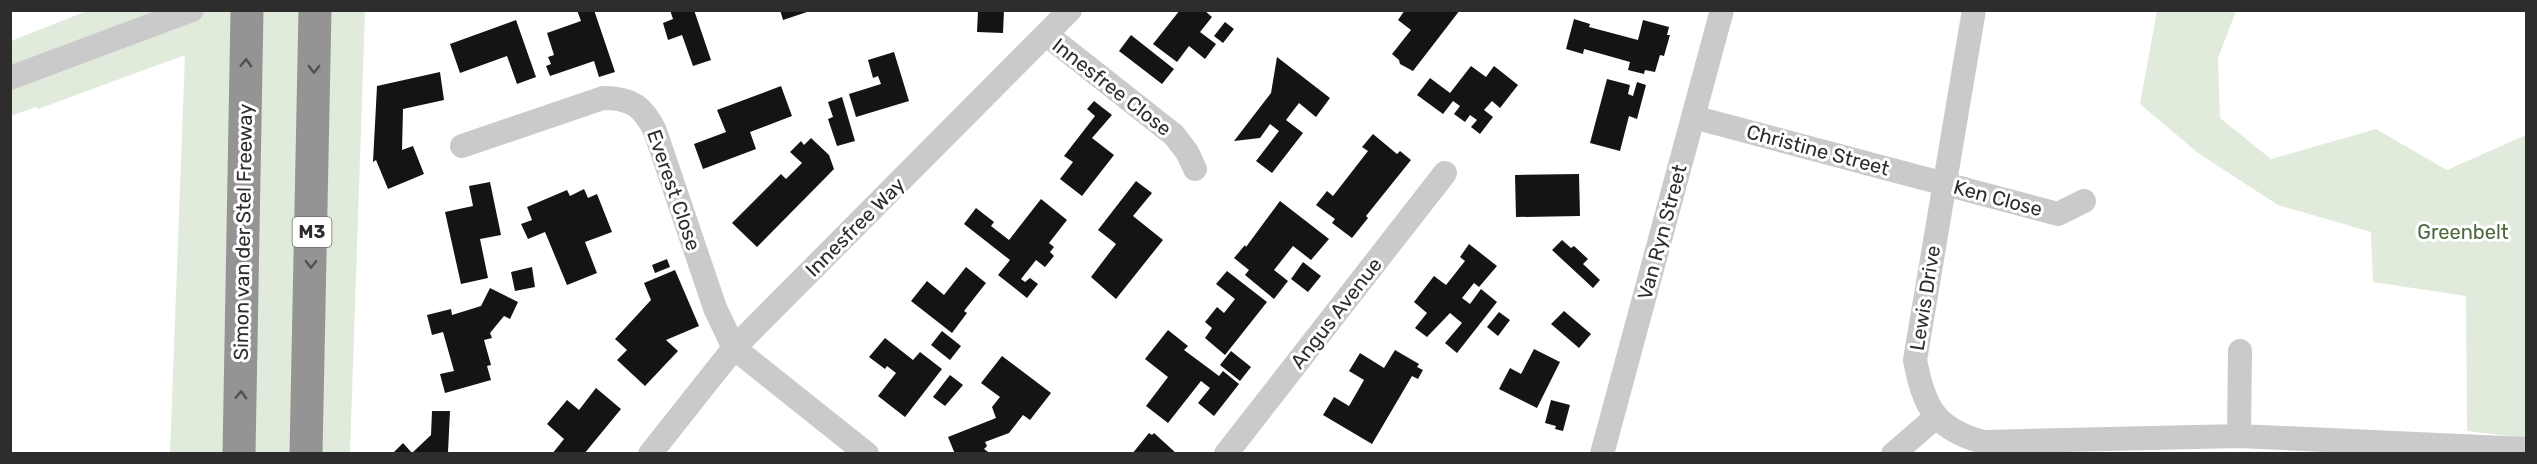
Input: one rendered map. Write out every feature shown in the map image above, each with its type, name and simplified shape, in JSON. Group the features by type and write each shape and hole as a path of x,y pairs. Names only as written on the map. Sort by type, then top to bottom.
{"highway":[{"name":"Simon van der Stel Freeway","path":"239,453 247,10"},
{"name":"M3","path":"306,453 314,174 315,10"}],"street":[{"name":"Innesfree Way","path":"650,453 734,348 1070,10"},
{"name":"Van Ryn Street","path":"1602,453 1722,10"},
{"name":"Lewis Drive","path":"1974,10 1915,360 1928,406 1943,425 1962,437 1983,442 2240,436 2526,449"},
{"path":"10,78 189,12"},
{"name":"Innesfree Close","path":"1047,35 1174,135 1187,152 1195,169"},
{"name":"Everest Close","path":"462,146 603,98 620,98 636,105 648,116 655,131 715,309 734,348"},
{"name":"Christine Street","path":"1693,117 1944,184"},
{"name":"Angus Avenue","path":"1226,453 1445,173"},
{"name":"Ken Close","path":"1944,184 2058,214 2084,201"},
{"path":"734,348 867,453"},
{"path":"2240,351 2240,436"},
{"path":"1893,453 1936,417"}],"green space":[{"path":"87,11 365,11 350,453 170,453 185,55 38,109 36,107 11,116 11,41"},
{"name":"Greenbelt","path":"2157,11 2236,11 2218,58 2220,118 2271,159 2376,129 2447,170 2526,135 2526,438 2467,431 2466,296 2373,282 2371,232 2278,205 2198,153 2140,104"}],"building":[{"path":"577,10 594,10 615,72 599,77 594,61 550,76 546,66 551,64 548,57 554,55 547,33 581,21"},
{"path":"670,10 694,10 711,60 693,66 682,35 668,40 663,23 673,19"},
{"path":"780,10 810,10 810,11 783,20"},
{"path":"978,10 1004,10 1003,33 977,32"},
{"path":"1180,10 1204,10 1212,17 1200,32 1216,44 1205,59 1189,46 1177,62 1153,44"},
{"path":"1405,10 1460,10 1413,71 1400,64 1392,54 1411,30 1398,20"},
{"path":"1574,19 1590,24 1589,27 1638,40 1643,20 1669,27 1667,35 1670,35 1664,56 1660,55 1655,72 1645,70 1644,74 1628,70 1630,62 1584,49 1583,54 1566,49"},
{"path":"516,20 536,77 517,84 507,56 460,73 450,44"},
{"path":"1225,22 1234,29 1223,43 1214,36"},
{"path":"1131,35 1174,69 1162,84 1119,51"},
{"path":"894,52 909,101 856,117 849,94 881,84 878,76 873,78 868,60"},
{"path":"1277,57 1330,98 1316,117 1299,103 1286,120 1303,133 1272,173 1256,161 1279,131 1270,124 1260,138 1234,141 1271,93"},
{"path":"1471,66 1486,77 1494,66 1518,85 1500,108 1492,101 1484,110 1493,117 1480,134 1471,127 1477,120 1470,115 1465,122 1454,114 1460,106 1453,101 1443,114 1417,95 1430,78 1450,93"},
{"path":"440,72 444,100 403,109 402,150 413,146 424,174 388,189 376,160 373,162 377,86"},
{"path":"1607,79 1630,85 1628,94 1633,96 1637,82 1646,85 1637,119 1629,116 1620,151 1590,143"},
{"path":"781,86 792,116 750,132 756,149 703,169 694,144 726,132 717,110"},
{"path":"842,97 855,141 837,146 828,119 833,117 828,102"},
{"path":"1094,101 1112,115 1092,138 1114,155 1082,196 1060,179 1073,162 1064,156 1095,116 1087,109"},
{"path":"1373,134 1397,154 1400,151 1411,160 1366,216 1368,218 1352,238 1332,223 1335,219 1316,205 1327,191 1333,196 1368,151 1362,147"},
{"path":"811,138 829,155 834,169 757,247 732,223 781,174 786,179 802,163 790,152 801,141 804,145"},
{"path":"1579,174 1580,216 1516,217 1515,175"},
{"path":"1136,181 1152,193 1133,216 1163,240 1116,299 1091,277 1116,244 1098,230"},
{"path":"490,182 501,235 480,239 488,278 461,284 445,212 473,206 469,186"},
{"path":"584,189 588,198 597,194 612,232 585,242 597,273 567,285 545,232 528,239 521,224 532,220 527,207 567,190 570,196"},
{"path":"1041,199 1067,220 1049,243 1054,247 1050,252 1054,256 1045,267 1036,260 1021,279 1025,282 1030,278 1038,284 1027,298 998,275 1010,260 964,224 976,208 994,222 991,226 1009,240"},
{"path":"1280,201 1329,239 1311,260 1293,246 1274,270 1288,281 1274,299 1245,275 1249,270 1234,258 1245,245 1246,247"},
{"path":"1562,240 1571,248 1574,246 1588,259 1583,264 1600,280 1593,288 1552,250"},
{"path":"1469,244 1497,266 1479,287 1474,283 1462,298 1470,304 1481,289 1497,302 1457,353 1445,343 1462,323 1450,313 1427,337 1415,328 1427,313 1414,302 1434,276 1446,285 1465,261 1460,257"},
{"path":"667,259 670,267 655,273 652,265"},
{"path":"1303,262 1321,276 1308,292 1291,279"},
{"path":"532,267 535,287 515,291 511,272"},
{"path":"966,267 986,283 964,311 967,313 952,333 911,301 927,281 944,295"},
{"path":"675,270 699,326 666,340 678,351 645,386 617,360 627,350 615,339 651,300 644,283"},
{"path":"1227,271 1267,302 1225,355 1205,338 1212,328 1205,322 1217,307 1224,313 1235,299 1216,284"},
{"path":"490,288 518,302 510,319 504,316 490,333 492,338 484,340 491,365 487,366 491,380 445,393 440,374 454,371 443,332 432,335 427,315 451,309 452,315 481,306"},
{"path":"1564,311 1591,334 1579,348 1551,324"},
{"path":"1499,312 1510,320 1498,336 1487,327"},
{"path":"1168,330 1188,346 1184,350 1219,376 1223,371 1239,384 1214,416 1198,403 1210,388 1201,381 1168,423 1146,406 1168,377 1145,359"},
{"path":"942,331 961,346 950,360 931,345"},
{"path":"885,338 913,360 920,352 942,369 905,417 878,396 896,373 887,366 885,369 869,357"},
{"path":"1534,349 1560,362 1537,408 1499,389 1510,368 1521,374"},
{"path":"1395,350 1419,364 1417,367 1423,370 1418,379 1412,376 1372,444 1323,415 1334,397 1349,406 1364,380 1349,371 1360,353 1384,368"},
{"path":"1231,351 1251,367 1240,381 1220,365"},
{"path":"1002,356 1051,393 1030,420 1023,415 1009,433 985,442 987,446 984,449 991,454 955,454 948,437 996,418 992,407 1000,397 981,383"},
{"path":"950,375 963,385 945,406 933,397"},
{"path":"596,388 621,409 584,454 552,454 564,439 547,424 567,400 579,410"},
{"path":"1551,400 1570,405 1563,431 1545,423"},
{"path":"432,411 450,411 448,452 392,454 403,443 412,453 431,435"},
{"path":"1149,433 1152,435 1154,433 1177,454 1132,454"}]}
